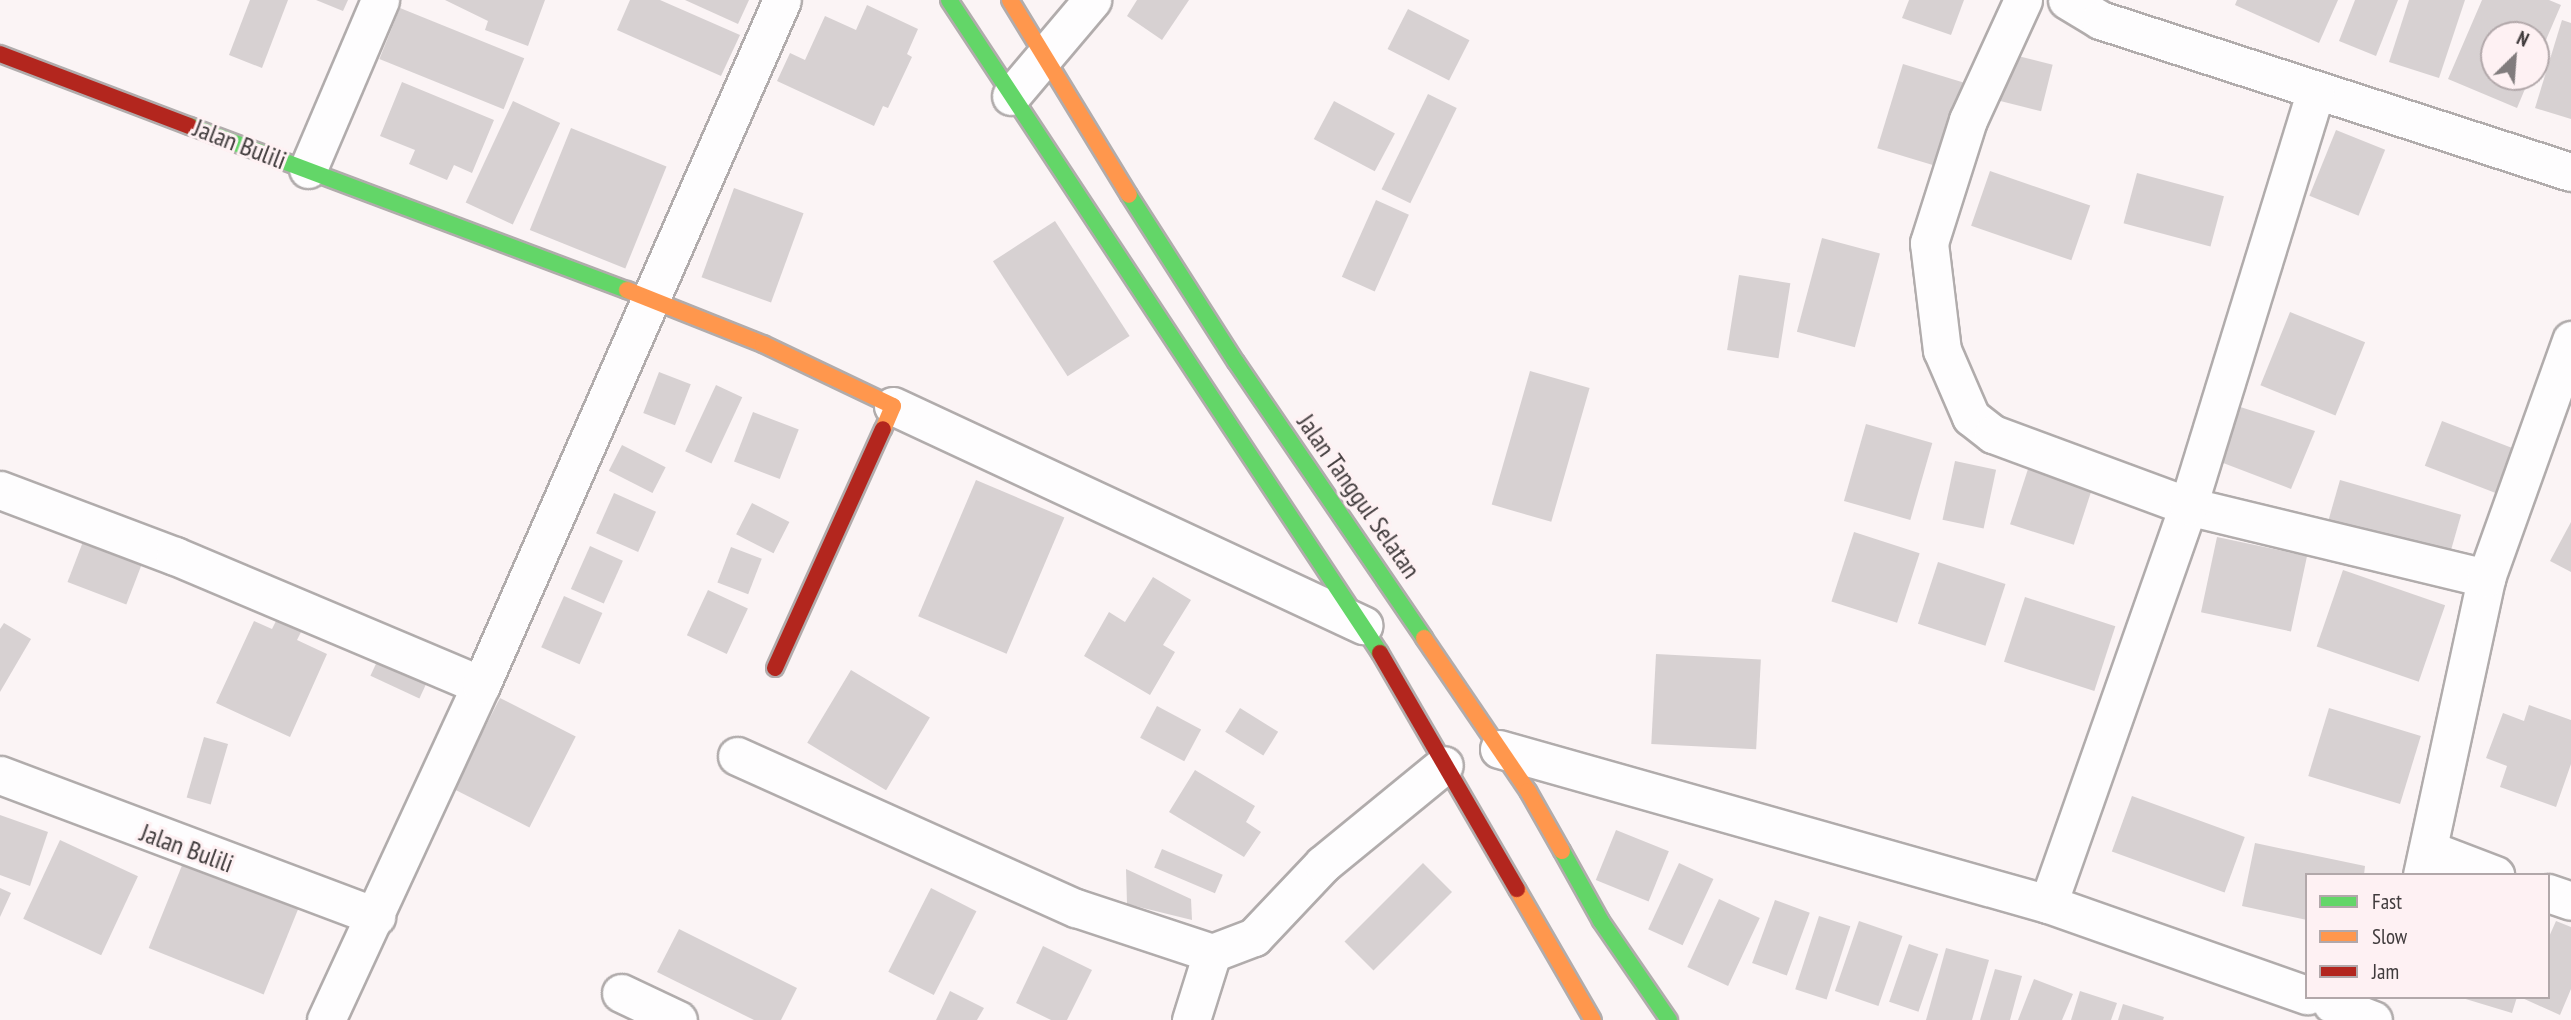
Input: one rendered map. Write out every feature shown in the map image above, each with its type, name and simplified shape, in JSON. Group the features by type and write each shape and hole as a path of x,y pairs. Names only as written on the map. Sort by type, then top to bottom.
{"street":[{"name":"Jalan Bulili","path":"0,54 308,169 380,0"},
{"path":"326,1020 481,685 648,298 782,0"},
{"path":"949,0 1011,96 1220,403 1363,625 1587,1018"},
{"name":"Jalan Tanggul Selatan","path":"1010,0 1043,60 1236,362 1376,562 1528,791 1557,845 1669,1020"},
{"path":"1011,96 1092,0"},
{"path":"2023,0 1968,120 1929,243 1942,350 1971,417 1993,434 2188,506 2486,578"},
{"path":"2067,0 2100,20 2315,92 2571,172"},
{"path":"2048,904 2188,506 2315,92"},
{"path":"308,169 763,344 1363,625"},
{"path":"2484,873 2426,863 2486,578 2571,340"},
{"path":"775,668 893,406"},
{"path":"0,490 175,556 481,685"},
{"path":"1499,749 2048,904 2305,992"},
{"path":"737,756 1076,908 1212,953 1254,937 1323,864 1444,765"},
{"name":"Jalan Bulili","path":"0,775 376,916"},
{"path":"2550,894 2571,901"},
{"path":"1191,1020 1212,953"},
{"path":"621,993 678,1020"},
{"path":"2326,999 2373,1020"}],"building":[{"path":"250,0 288,0 262,68 229,55"},
{"path":"316,0 348,0 343,11"},
{"path":"445,0 545,0 528,46 485,30 488,21"},
{"path":"630,0 660,0 740,35 721,76 617,30"},
{"path":"685,0 749,0 738,24"},
{"path":"1137,0 1189,0 1162,40 1127,16"},
{"path":"1909,0 1964,0 1951,35 1902,18"},
{"path":"2237,0 2338,0 2319,43 2235,5"},
{"path":"2355,0 2398,0 2376,56 2339,41"},
{"path":"2409,0 2465,0 2439,78 2389,62"},
{"path":"2482,0 2549,0 2561,5 2550,31 2550,21 2480,21 2480,91 2524,91 2517,108 2448,79"},
{"path":"867,5 918,29 907,54 912,57 888,108 883,106 874,126 777,81 790,53 805,60 825,16 856,30"},
{"path":"400,8 524,58 504,109 379,59"},
{"path":"1408,9 1469,40 1449,80 1388,49"},
{"path":"2562,20 2571,23 2571,119 2535,108 2540,91 2550,91 2550,59"},
{"path":"2010,54 2053,65 2041,111 1998,101"},
{"path":"1903,64 1964,83 1938,167 1877,148"},
{"path":"402,82 494,120 472,173 454,165 447,180 409,164 415,150 380,136"},
{"path":"1428,94 1457,108 1410,203 1382,189"},
{"path":"513,101 560,123 513,224 466,203"},
{"path":"1334,101 1395,133 1375,171 1314,139"},
{"path":"571,128 666,167 625,269 530,230"},
{"path":"2336,130 2385,150 2359,216 2309,196"},
{"path":"1990,171 2090,206 2071,260 1971,226"},
{"path":"2137,173 2224,196 2210,247 2124,223"},
{"path":"734,188 804,213 771,303 702,277"},
{"path":"1376,200 1409,215 1375,291 1342,277"},
{"path":"1055,221 1130,336 1068,376 993,261"},
{"path":"1822,238 1880,254 1855,347 1797,332"},
{"path":"1739,275 1790,283 1778,358 1727,350"},
{"path":"2290,312 2365,342 2336,416 2260,385"},
{"path":"1530,371 1590,388 1551,522 1492,505"},
{"path":"659,372 691,384 675,425 643,413"},
{"path":"716,385 742,397 711,463 685,451"},
{"path":"2231,404 2315,431 2291,489 2218,461"},
{"path":"753,412 799,430 780,479 734,461"},
{"path":"2442,421 2515,449 2498,494 2425,466"},
{"path":"1866,424 1932,443 1910,520 1844,501"},
{"path":"622,445 666,467 652,493 609,471"},
{"path":"1955,461 1996,470 1984,528 1943,520"},
{"path":"2028,469 2092,490 2074,545 2010,524"},
{"path":"976,480 1064,518 1007,654 918,616"},
{"path":"2340,480 2461,515 2450,554 2329,519"},
{"path":"614,493 656,512 638,552 596,533"},
{"path":"752,503 789,522 774,553 736,534"},
{"path":"2571,522 2571,572 2550,561"},
{"path":"1854,532 1920,553 1897,623 1831,601"},
{"path":"2217,537 2307,556 2291,631 2201,612"},
{"path":"84,539 143,562 126,605 68,582"},
{"path":"590,546 623,561 604,604 571,589"},
{"path":"731,547 762,559 748,594 717,582"},
{"path":"1938,562 2006,584 1985,646 1918,624"},
{"path":"2343,570 2445,605 2419,682 2317,647"},
{"path":"1153,577 1191,600 1163,645 1175,652 1150,695 1084,656 1109,612 1125,622"},
{"path":"708,590 748,609 727,654 687,635"},
{"path":"564,596 602,613 580,664 541,647"},
{"path":"2025,597 2115,626 2094,691 2004,662"},
{"path":"280,613 305,624 297,640 327,654 290,737 216,703 254,621 272,629"},
{"path":"4,623 31,639 0,692 0,629"},
{"path":"381,653 430,676 419,698 370,676"},
{"path":"1656,654 1761,659 1756,749 1651,744"},
{"path":"851,670 930,717 886,790 807,743"},
{"path":"500,698 576,737 529,827 454,789"},
{"path":"2529,705 2571,720 2571,764 2556,807 2500,787 2507,766 2486,758 2503,713 2524,721"},
{"path":"1157,706 1201,729 1184,761 1140,738"},
{"path":"1240,708 1278,732 1263,756 1225,732"},
{"path":"2329,708 2421,736 2400,804 2308,776"},
{"path":"204,737 228,744 211,804 187,798"},
{"path":"1195,770 1255,806 1246,822 1261,832 1244,857 1169,812"},
{"path":"2132,796 2245,837 2225,892 2112,851"},
{"path":"0,815 48,832 30,886 0,875"},
{"path":"1616,830 1669,851 1649,901 1596,880"},
{"path":"60,840 138,876 101,955 23,919"},
{"path":"2255,843 2365,866 2364,873 2305,873 2305,920 2242,906"},
{"path":"1162,849 1223,875 1215,893 1154,867"},
{"path":"185,858 300,904 264,994 149,948"},
{"path":"1423,863 1452,892 1374,970 1345,941"},
{"path":"1679,863 1713,879 1683,945 1648,929"},
{"path":"1126,869 1191,899 1192,920 1127,904"},
{"path":"0,888 11,893 0,917"},
{"path":"931,888 976,911 934,995 888,972"},
{"path":"1719,899 1760,918 1728,986 1687,967"},
{"path":"1775,900 1810,913 1787,976 1752,963"},
{"path":"1819,916 1850,926 1827,999 1795,989"},
{"path":"1859,921 1902,936 1878,1006 1835,991"},
{"path":"2556,921 2571,927 2571,989 2560,1015 2524,999 2550,999 2550,934"},
{"path":"679,929 797,988 781,1020 754,1020 657,972"},
{"path":"1909,944 1938,954 1918,1012 1889,1002"},
{"path":"1043,946 1092,970 1067,1020 1051,1020 1016,1003"},
{"path":"1946,948 1989,960 1972,1020 1926,1020"},
{"path":"1995,969 2022,976 2010,1020 1980,1020"},
{"path":"2034,979 2073,994 2062,1020 2018,1020"},
{"path":"950,991 984,1008 977,1020 936,1020"},
{"path":"2080,991 2117,1003 2111,1020 2071,1020"},
{"path":"2466,999 2516,999 2512,1013"},
{"path":"2123,1004 2164,1017 2163,1020 2118,1020"}],"traffic: fast":[{"path":"949,0 1380,653"},
{"path":"190,126 627,290"},
{"path":"1129,195 1236,362 1424,638"},
{"path":"1562,851 1601,921 1669,1020"}],"traffic: slow":[{"path":"1010,0 1129,195"},
{"path":"627,290 763,344 893,406 883,429"},
{"path":"1424,638 1528,791 1562,851"},
{"path":"1517,889 1593,1020"}],"traffic: jam":[{"path":"0,54 190,126"},
{"path":"775,668 883,429"},
{"path":"1380,653 1517,889"}]}
